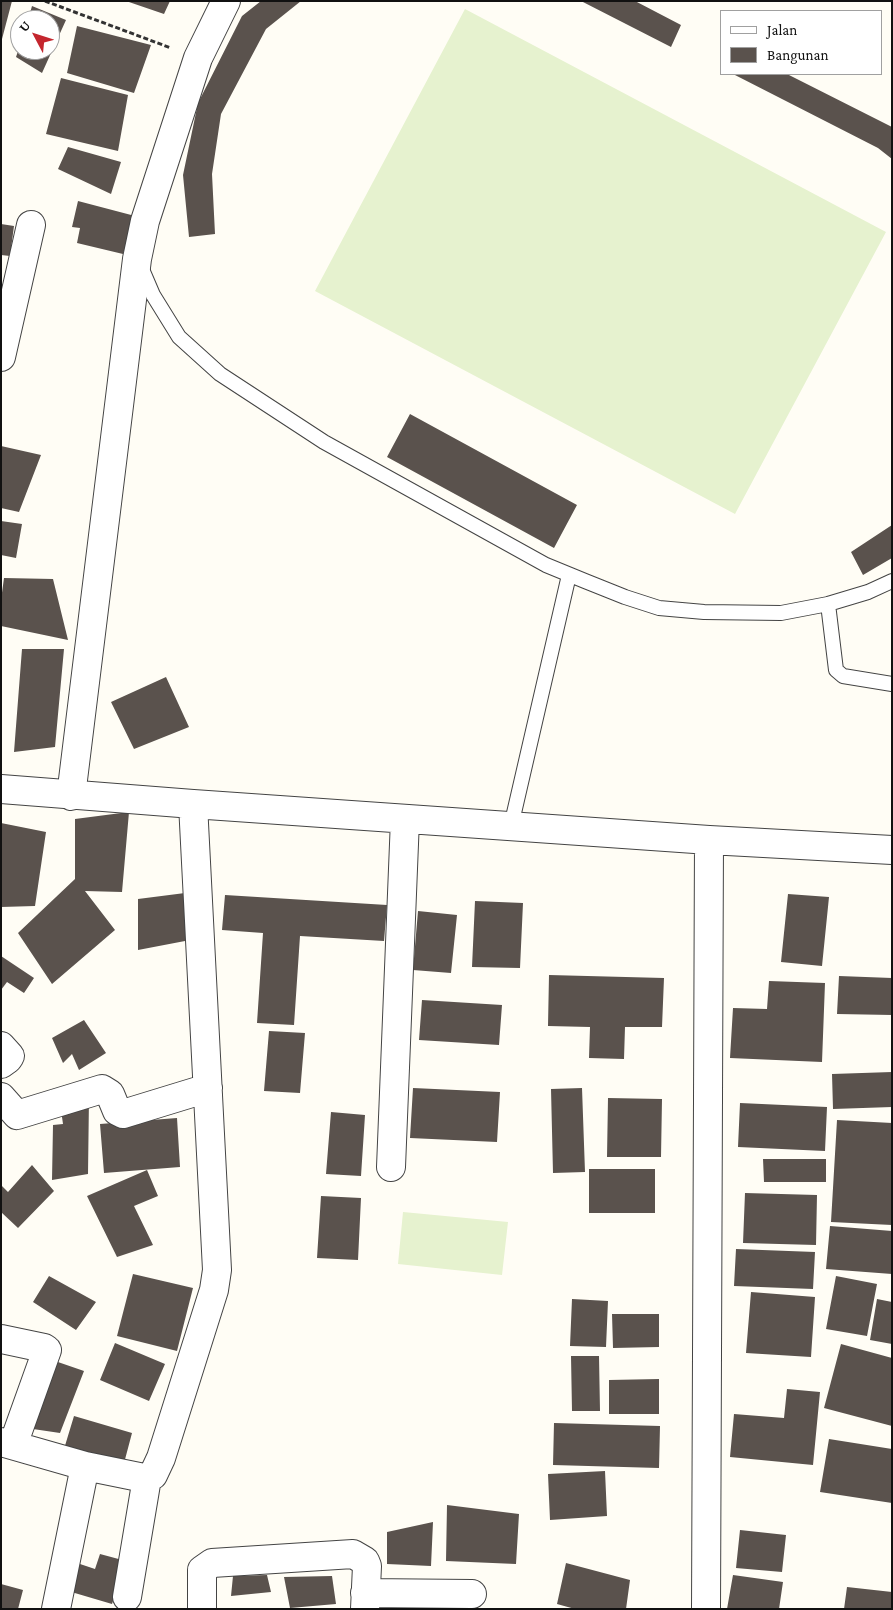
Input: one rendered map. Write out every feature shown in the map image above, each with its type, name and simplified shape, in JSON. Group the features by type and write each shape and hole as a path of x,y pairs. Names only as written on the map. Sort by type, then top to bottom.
{"street":[{"path":"71,796 137,259 145,221 198,58 226,1"},
{"path":"1,357 31,225"},
{"path":"1,789 71,796 708,840 892,850"},
{"path":"127,1597 147,1478 155,1472 162,1458 215,1280 216,1260 193,804"},
{"path":"391,1167 405,819"},
{"path":"706,1609 708,840"},
{"path":"1,1046 10,1056 1,1064"},
{"path":"1,1096 17,1116 105,1090 110,1094 117,1111 123,1114 208,1088"},
{"path":"1,1339 46,1350 7,1443 86,1466 147,1478"},
{"path":"56,1609 86,1466"},
{"path":"202,1609 202,1570 212,1562 353,1554 359,1556 366,1563 365,1601 472,1594"}],"lane":[{"path":"137,259 153,295 180,337 220,374 324,442 546,565 624,597 659,608 686,611 781,613 828,604 868,592 892,581"},
{"path":"511,826 569,574"},
{"path":"828,604 836,670 843,676 892,684"}],"path":[{"path":"45,1 198,58"}],"green space":[{"path":"465,9 886,232 735,514 315,291"},
{"path":"403,1212 508,1222 502,1275 398,1264"}],"building":[{"path":"1,1 12,1 2,39 1,38"},
{"path":"126,1 170,1 164,14"},
{"path":"261,1 301,1 266,29 221,114 212,174 215,234 189,237 183,175 198,103 242,16"},
{"path":"581,1 635,1 681,25 671,47"},
{"path":"32,6 42,10 31,10"},
{"path":"60,18 66,20 60,33"},
{"path":"77,26 151,45 134,93 67,73"},
{"path":"21,60 48,60 42,73"},
{"path":"735,75 789,75 892,127 892,159 878,148"},
{"path":"61,78 128,95 118,151 46,134"},
{"path":"68,147 121,162 111,194 58,169"},
{"path":"78,201 135,216 123,254 77,243 80,228 72,227"},
{"path":"1,224 14,226 10,256 1,255"},
{"path":"410,414 577,505 554,548 387,457"},
{"path":"1,446 41,455 19,512 1,508"},
{"path":"1,521 22,524 16,558 1,555"},
{"path":"892,525 892,558 863,575 851,552"},
{"path":"4,578 53,579 68,640 1,626 1,600"},
{"path":"22,649 64,649 55,747 14,752"},
{"path":"166,677 189,727 134,749 111,702"},
{"path":"129,812 122,892 85,891 115,930 52,984 18,933 75,879 75,819"},
{"path":"1,823 46,832 35,906 1,907"},
{"path":"185,893 185,941 138,950 138,899"},
{"path":"788,894 829,897 822,966 781,962"},
{"path":"225,895 387,905 384,941 300,936 294,1025 257,1023 263,933 222,930"},
{"path":"475,901 523,903 520,968 472,967"},
{"path":"418,911 457,915 451,973 413,970"},
{"path":"1,956 34,978 24,993 7,982 1,990"},
{"path":"549,975 664,978 662,1027 625,1027 624,1059 589,1058 590,1027 548,1026"},
{"path":"839,976 892,978 892,1015 837,1014"},
{"path":"769,981 825,983 822,1062 730,1058 733,1008 767,1009"},
{"path":"422,1000 502,1005 499,1045 419,1040"},
{"path":"84,1020 106,1053 79,1070 72,1054 63,1063 52,1038"},
{"path":"269,1031 305,1033 300,1093 264,1091"},
{"path":"892,1072 892,1107 833,1109 832,1074"},
{"path":"413,1088 500,1092 497,1142 410,1138"},
{"path":"582,1088 585,1172 553,1173 551,1089"},
{"path":"89,1097 88,1174 52,1180 53,1125 63,1124 60,1103"},
{"path":"608,1098 662,1099 661,1157 607,1157"},
{"path":"740,1103 827,1107 825,1151 738,1147"},
{"path":"331,1112 365,1115 361,1176 326,1174"},
{"path":"177,1118 180,1167 104,1173 100,1124"},
{"path":"837,1120 892,1123 892,1225 831,1222"},
{"path":"763,1159 826,1159 826,1182 764,1182"},
{"path":"32,1165 54,1191 18,1228 1,1212 1,1185 8,1192"},
{"path":"589,1169 655,1169 655,1213 589,1213"},
{"path":"147,1170 158,1196 134,1206 153,1245 117,1257 87,1196"},
{"path":"745,1193 817,1195 816,1245 743,1243"},
{"path":"321,1196 361,1198 358,1260 317,1258"},
{"path":"830,1226 892,1231 892,1274 826,1269"},
{"path":"736,1249 815,1252 813,1289 734,1286"},
{"path":"133,1274 193,1288 177,1351 117,1336"},
{"path":"49,1276 96,1302 76,1330 33,1302"},
{"path":"836,1276 877,1284 867,1336 826,1329"},
{"path":"751,1292 815,1297 811,1357 746,1353"},
{"path":"572,1299 608,1301 606,1347 570,1346"},
{"path":"877,1299 892,1302 892,1344 870,1340"},
{"path":"612,1314 659,1314 659,1347 613,1348"},
{"path":"115,1343 165,1364 149,1401 100,1380"},
{"path":"841,1344 892,1358 892,1426 824,1408"},
{"path":"571,1356 599,1356 600,1411 572,1411"},
{"path":"55,1361 84,1371 60,1433 33,1429"},
{"path":"659,1379 659,1414 609,1414 609,1380"},
{"path":"787,1389 820,1392 813,1465 730,1457 734,1414 784,1418"},
{"path":"74,1416 132,1433 123,1467 64,1449"},
{"path":"554,1423 660,1426 659,1468 553,1465"},
{"path":"829,1439 892,1449 892,1503 820,1492"},
{"path":"605,1471 607,1516 550,1520 548,1474"},
{"path":"447,1505 519,1514 516,1564 446,1561"},
{"path":"433,1522 431,1566 387,1564 387,1532"},
{"path":"740,1530 786,1535 782,1572 736,1568"},
{"path":"100,1554 126,1561 112,1604 68,1591 77,1563 95,1569"},
{"path":"566,1563 630,1580 626,1609 575,1609 557,1604"},
{"path":"267,1575 271,1592 231,1596 233,1576"},
{"path":"733,1575 783,1582 779,1609 727,1609"},
{"path":"332,1576 336,1604 290,1608 284,1577"},
{"path":"1,1584 23,1590 18,1609 1,1609"},
{"path":"847,1587 892,1592 892,1609 844,1609"}]}
